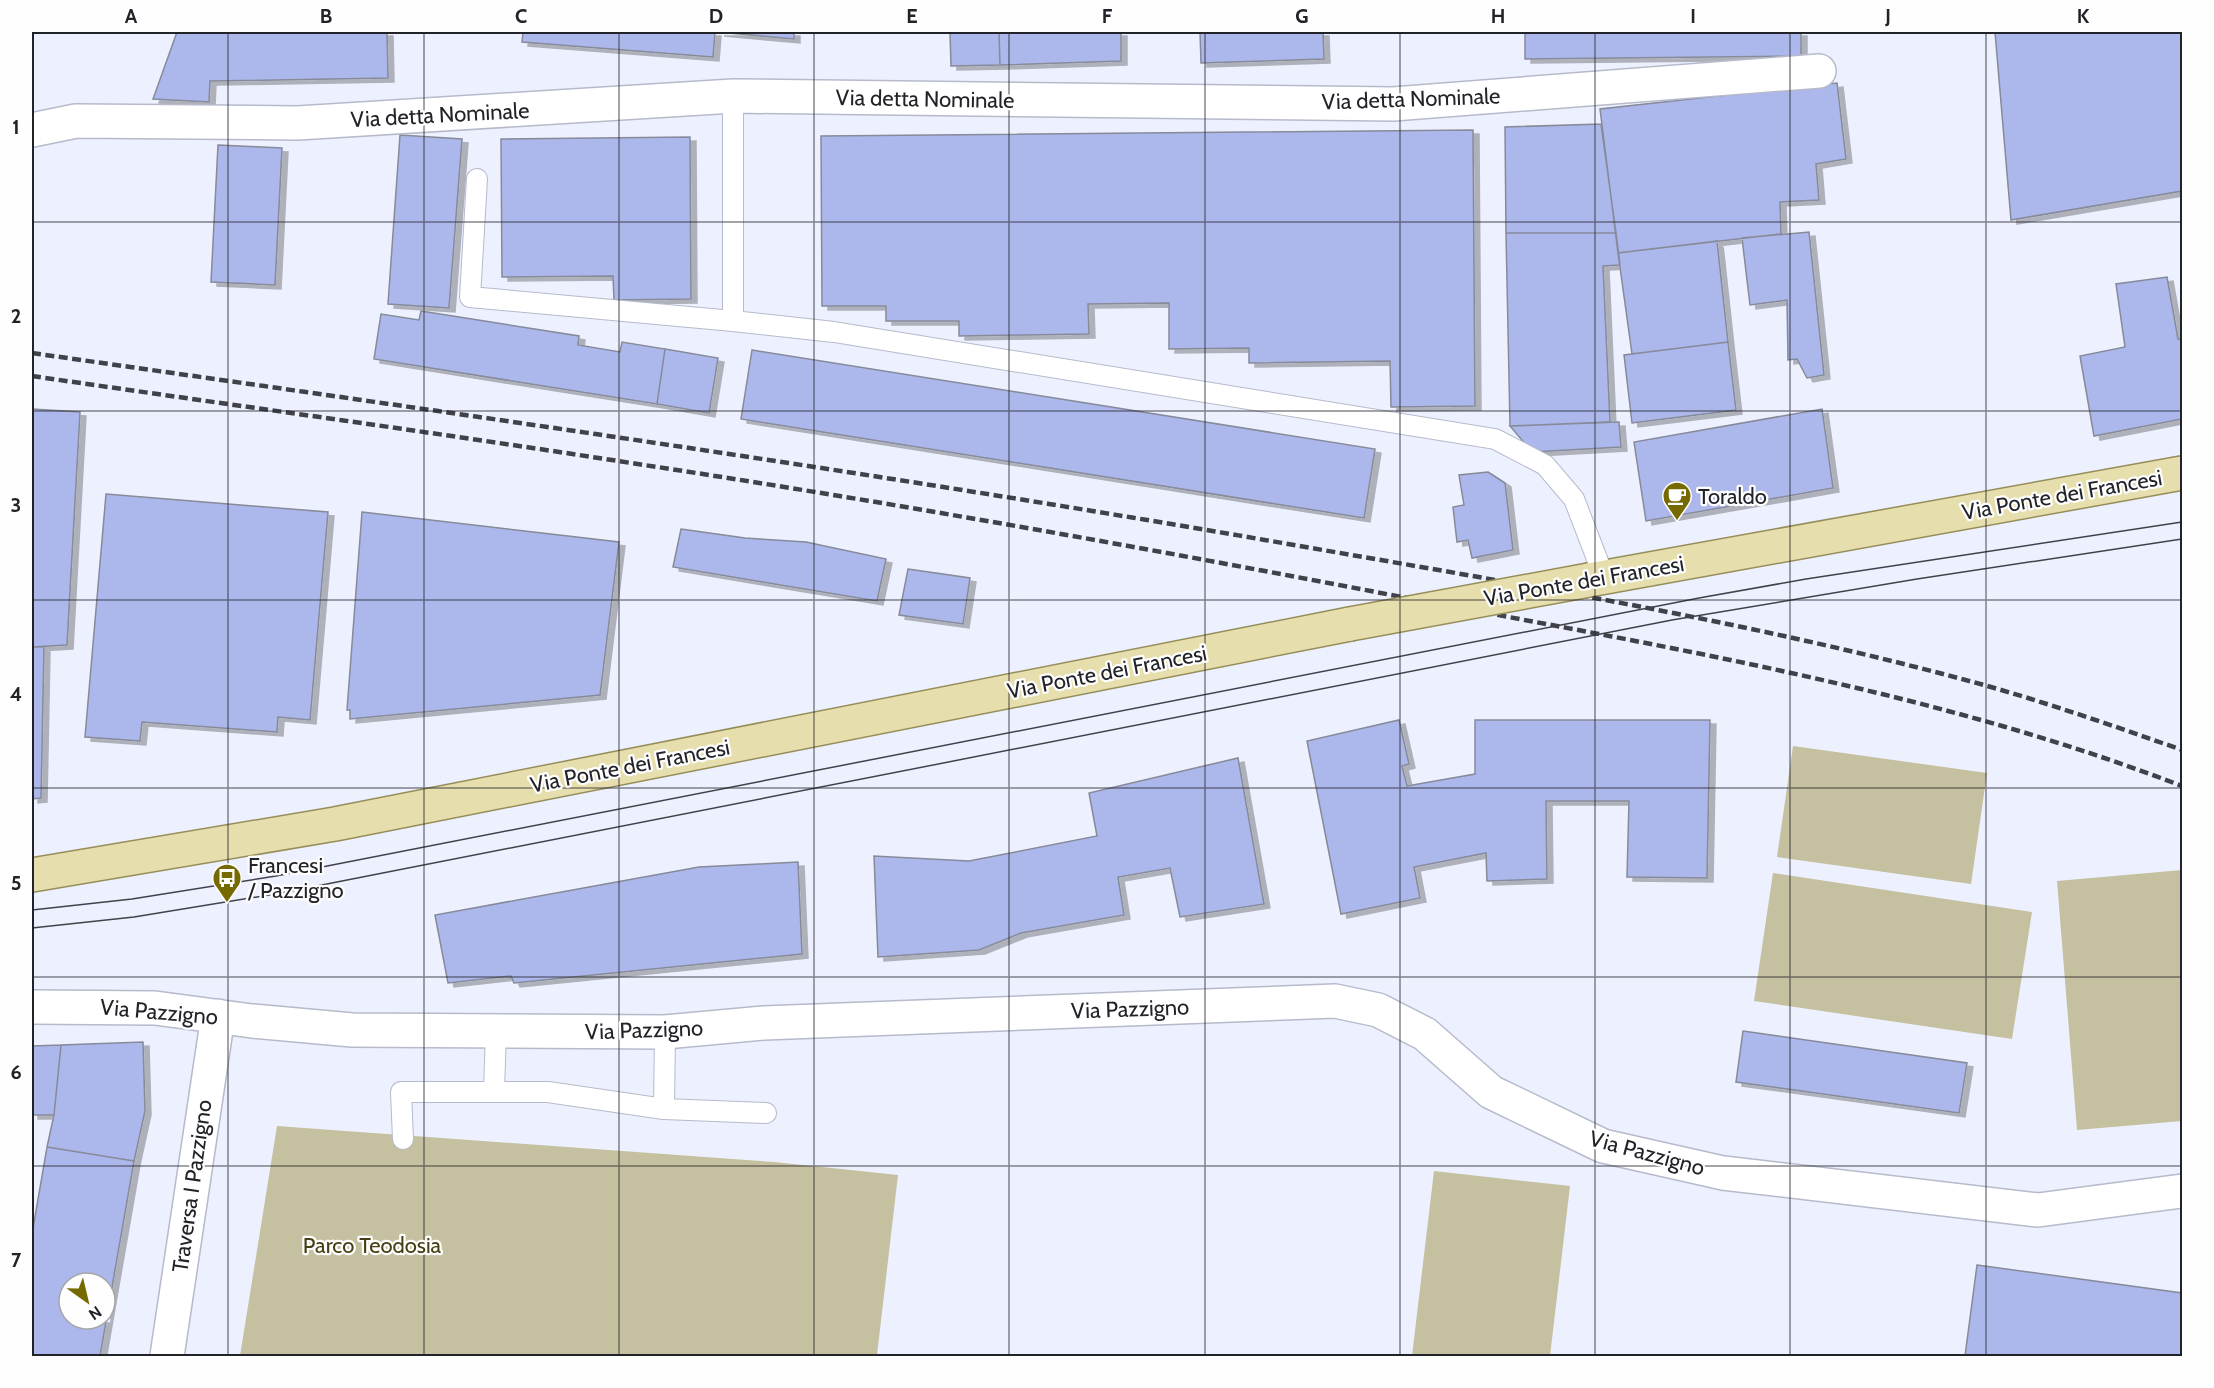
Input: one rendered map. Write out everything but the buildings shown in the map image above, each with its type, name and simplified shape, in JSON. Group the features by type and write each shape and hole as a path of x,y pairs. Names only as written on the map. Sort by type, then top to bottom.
{"main road":[{"name":"Via Ponte dei Francesi","path":"32,875 335,824 1350,624 2182,473"}],"street":[{"name":"Via detta Nominale","path":"32,130 76,121 298,123 734,96 1393,104 1819,71"},
{"name":"Via Pazzigno","path":"32,1007 128,1006 352,1030 664,1032 764,1023 1335,1001 1378,1010 1425,1034 1491,1092 1603,1146 1723,1173 2038,1210 2182,1191"},
{"name":"Traversa I Pazzigno","path":"167,1356 218,1016"}],"lane":[{"path":"734,96 734,321"},
{"path":"477,179 470,297 834,332 1495,439 1545,465 1574,499 1597,578"},
{"path":"494,1091 496,1031"},
{"path":"664,1032 664,1109"},
{"path":"403,1139 401,1092 548,1092 664,1109 766,1113"}],"green space":[{"path":"1793,746 1987,773 1971,884 1777,857"},
{"path":"2182,870 2182,1121 2077,1130 2057,881"},
{"path":"1773,873 2032,912 2012,1039 1754,1001"},
{"name":"Parco Teodosia","path":"277,1126 774,1162 898,1175 877,1355 882,1356 240,1356"},
{"path":"1434,1171 1570,1186 1550,1356 1412,1356"}],"tram line":[{"path":"32,910 132,899 276,876 1699,598 1806,579 2182,522"},
{"path":"32,928 134,917 281,893 1672,620 1917,579 2182,539"}],"railway":[{"path":"32,353 821,468 1136,518 1641,607 1814,643 1984,685 2182,750"},
{"path":"32,376 728,478 1114,543 1600,634 1797,674 1895,697 2087,752 2182,786"}],"place":[{"name":"Toraldo","path":"1677,522"},
{"name":"Francesi / Pazzigno","path":"227,904"}]}
